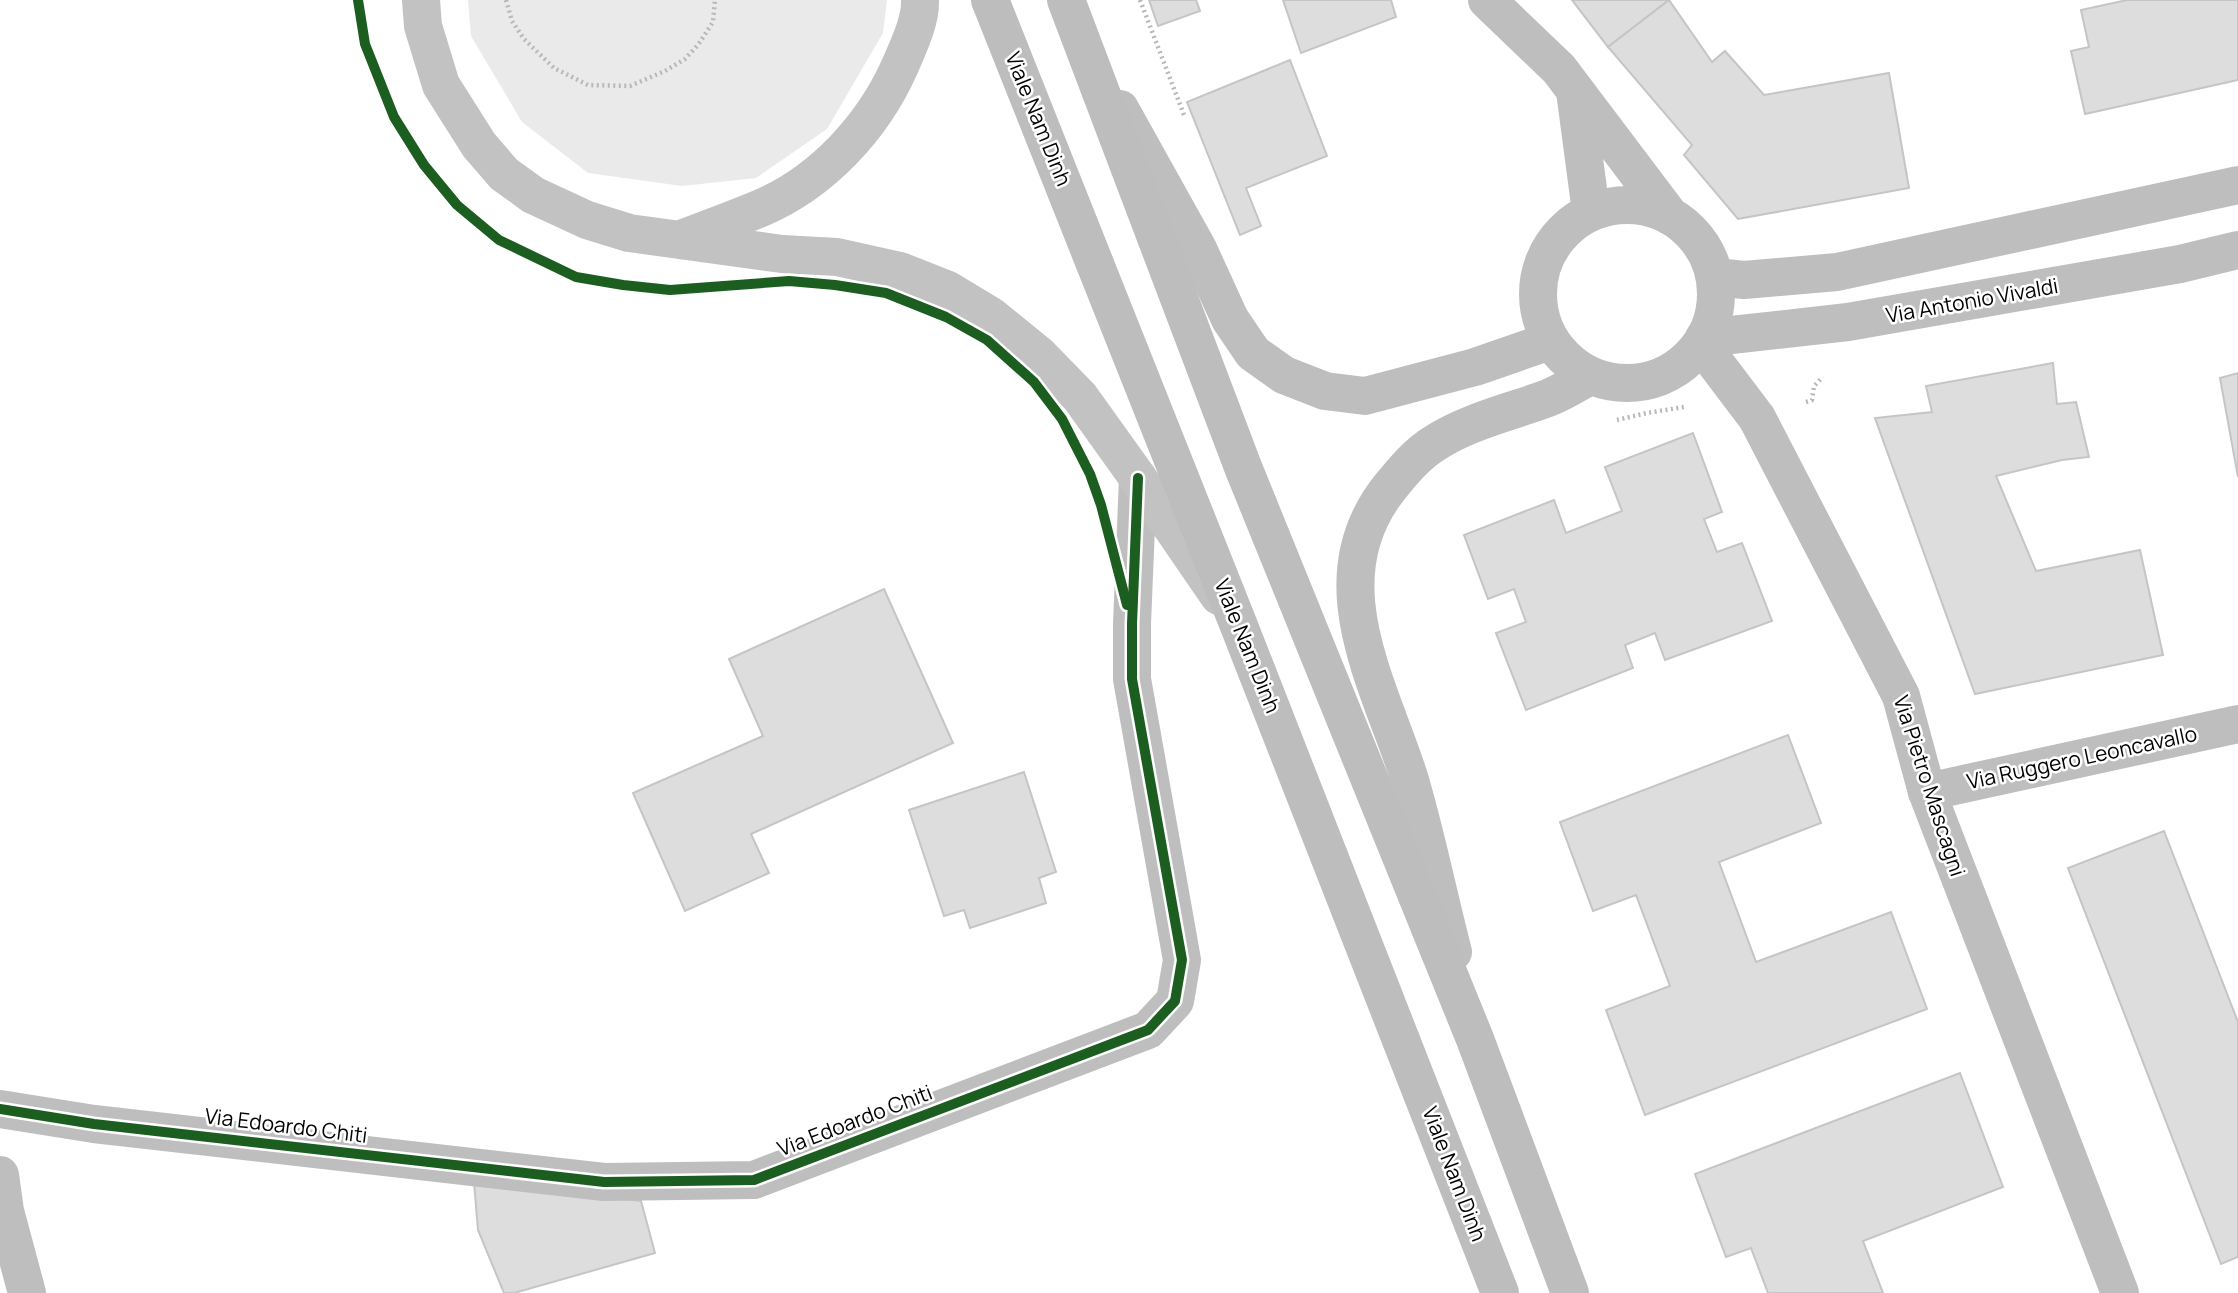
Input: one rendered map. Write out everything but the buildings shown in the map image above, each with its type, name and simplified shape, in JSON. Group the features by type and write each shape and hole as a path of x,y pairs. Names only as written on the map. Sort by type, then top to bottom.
{"main road":[{"path":"421,0 423,26 440,85 479,145 504,174 533,195 587,220 629,233 782,254 837,257 900,271 948,290 991,316 1039,355 1080,397 1240,626"},
{"path":"677,241 763,208 822,170 847,146 872,116 893,82 909,46 920,0"},
{"name":"Viale Nam Dinh","path":"990,0 1240,626 1500,1293"},
{"path":"1066,0 1243,467 1475,1039 1570,1293"}],"street":[{"path":"1487,0 1559,69 1670,216"},
{"path":"1080,37 1198,249 1230,319 1253,353 1284,376 1325,391 1365,396 1475,366 1550,341"},
{"path":"1575,89 1591,212"},
{"path":"1715,277 1744,280 1837,272 2238,185"},
{"path":"1617,205 1644,206 1670,216 1691,231 1706,252 1715,277 1716,300 1711,323 1702,341 1679,366 1651,380 1620,383 1591,376 1567,362 1550,341 1539,313 1537,282 1547,253 1566,229 1591,212 1617,205"},
{"name":"Via Antonio Vivaldi","path":"1702,341 1848,322 2180,264 2238,250"},
{"name":"Via Pietro Mascagni","path":"1702,341 1757,418 1901,696 1927,792 2120,1293"},
{"path":"1475,1039 1409,778 1374,686 1359,628 1354,596 1357,561 1367,526 1381,499 1407,467 1434,443 1490,417 1550,397 1591,376"},
{"name":"Via Edoardo Chiti","path":"0,1109 108,1125 604,1182 754,1180 1148,1030 1175,1001 1182,960 1132,679 1139,478"},
{"name":"Via Ruggero Leoncavallo","path":"1927,792 2238,724"},
{"path":"0,1175 5,1211 27,1293"}],"path":[{"path":"506,0 512,21 524,39 554,68 588,85 618,86 630,86 685,59 713,22 715,0"}],"shaded area":[{"path":"468,0 887,0 883,33 827,129 756,178 682,186 588,173 522,122 471,36"}],"cycle path":[{"path":"358,0 365,44 394,117 424,165 457,205 499,240 576,277 623,285 670,290 789,281 886,293 946,317 987,340 1034,382 1062,419 1090,474 1101,505 1127,605"},
{"path":"0,1109 94,1124 604,1182 754,1180 1148,1030 1175,1001 1182,960 1132,679 1138,478"}]}
